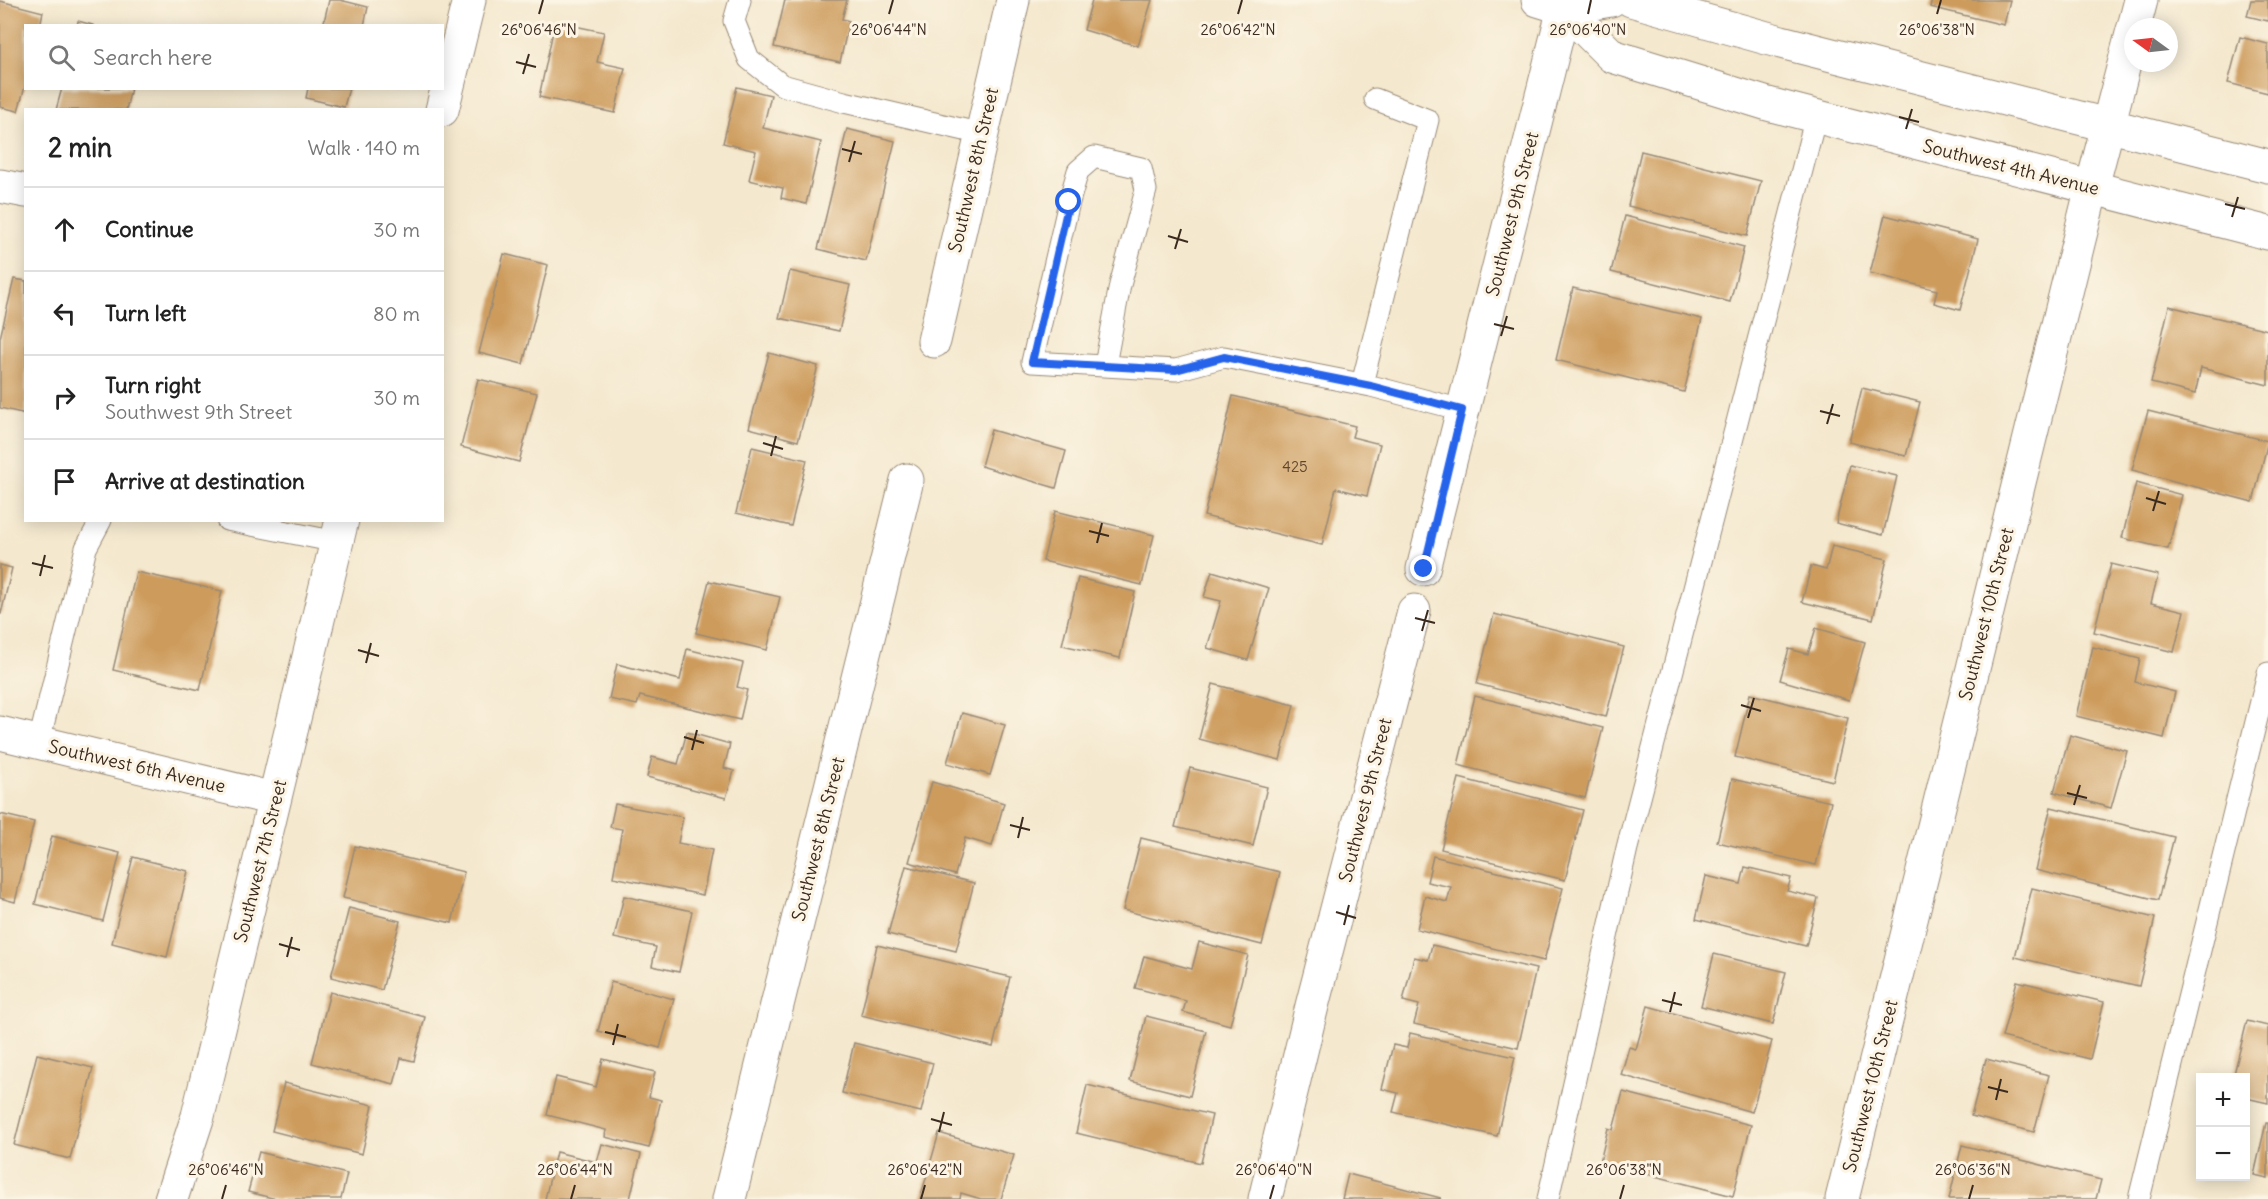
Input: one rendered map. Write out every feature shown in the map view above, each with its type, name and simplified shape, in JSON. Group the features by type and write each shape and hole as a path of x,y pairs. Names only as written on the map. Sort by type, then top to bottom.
{"street":[{"path":"442,108 469,0"},
{"name":"Southwest 8th Street","path":"934,340 1013,0"},
{"path":"1556,3 1611,0"},
{"path":"1631,0 1781,42 2268,166"},
{"name":"Southwest 10th Street","path":"2136,18 2140,0"},
{"name":"Southwest 4th Avenue","path":"1556,3 1612,56 1816,116 2268,233"},
{"name":"Southwest 9th Street","path":"1424,569 1556,3"},
{"name":"Southwest 10th Street","path":"1842,1199 2124,65"},
{"path":"0,186 24,191"},
{"name":"Southwest 8th Street","path":"729,1199 907,480"},
{"name":"Southwest 7th Street","path":"171,1199 198,1116 340,531"},
{"name":"Southwest 9th Street","path":"1265,1199 1312,1006 1414,611"},
{"name":"Southwest 6th Avenue","path":"0,733 274,799"}],"lane":[{"path":"740,0 734,21 749,59 782,85 982,134"},
{"path":"1362,384 1428,120 1375,99"},
{"path":"1548,1199 1627,848 1816,116"},
{"path":"1105,365 1120,285 1146,190 1141,168 1094,157 1078,171 1032,362 1176,370 1224,357 1362,384 1462,410"},
{"path":"39,742 86,548 100,522"},
{"path":"248,522 340,531"},
{"path":"2139,1199 2268,673"}],"building":[{"path":"329,0 340,0 368,7 364,24 323,24"},
{"path":"785,0 847,0 842,19 849,21 840,62 774,47"},
{"path":"1092,0 1152,0 1138,46 1084,30"},
{"path":"1932,0 2010,0 2004,25 1930,7"},
{"path":"2251,0 2268,0 2268,21 2247,16"},
{"path":"0,1 43,12 40,24 24,24 24,90 18,111 0,107"},
{"path":"555,22 604,32 597,62 625,68 615,113 539,97"},
{"path":"2240,37 2268,44 2268,93 2228,83"},
{"path":"737,87 771,95 763,128 821,142 806,204 781,198 783,188 749,180 756,151 723,143"},
{"path":"61,90 131,90 126,108 57,108"},
{"path":"308,90 348,90 344,107 306,98"},
{"path":"847,129 895,141 866,261 818,249"},
{"path":"1641,151 1761,181 1747,236 1628,206"},
{"path":"1885,215 1978,239 1960,310 1934,303 1937,290 1870,273"},
{"path":"1625,216 1744,247 1730,302 1611,272"},
{"path":"504,254 548,265 523,364 479,353"},
{"path":"790,271 850,285 839,331 779,318"},
{"path":"14,279 24,281 24,414 0,408 0,338"},
{"path":"1573,288 1702,319 1684,392 1556,360"},
{"path":"2169,306 2268,330 2268,385 2201,368 2195,394 2151,383"},
{"path":"769,353 818,366 798,441 749,428"},
{"path":"478,379 537,393 519,462 461,447"},
{"path":"1862,388 1920,402 1906,456 1849,442"},
{"path":"1233,396 1355,426 1352,437 1380,444 1367,496 1336,488 1322,545 1204,516"},
{"path":"2148,411 2268,441 2253,502 2132,470"},
{"path":"991,430 1066,451 1056,488 981,466"},
{"path":"752,447 807,460 791,526 736,513"},
{"path":"1850,465 1897,476 1883,535 1836,523"},
{"path":"2136,483 2182,495 2168,549 2122,538"},
{"path":"1055,511 1154,535 1142,585 1043,561"},
{"path":"1832,546 1887,559 1873,619 1802,602 1811,566 1826,570"},
{"path":"2111,564 2158,575 2151,603 2184,611 2174,652 2094,632"},
{"path":"0,565 12,568 1,614 0,614"},
{"path":"1212,571 1269,588 1248,660 1207,648 1221,601 1204,597"},
{"path":"136,572 222,591 200,690 113,670"},
{"path":"1078,578 1135,592 1120,658 1062,645"},
{"path":"709,581 780,597 767,650 696,633"},
{"path":"1494,614 1624,647 1606,717 1477,684"},
{"path":"1816,628 1865,642 1849,700 1780,680 1789,649 1808,654"},
{"path":"2093,647 2140,659 2135,682 2175,692 2164,738 2076,716"},
{"path":"687,649 743,663 737,687 747,690 740,720 640,696 637,705 609,699 617,664 680,680"},
{"path":"1213,684 1294,705 1280,760 1199,739"},
{"path":"1750,694 1848,718 1833,781 1735,757"},
{"path":"1475,696 1603,728 1585,798 1458,765"},
{"path":"962,713 1005,725 990,775 947,763"},
{"path":"687,732 730,744 724,768 734,771 726,798 647,777 652,757 678,764"},
{"path":"2070,735 2127,751 2111,808 2054,792"},
{"path":"1190,768 1267,787 1253,846 1175,827"},
{"path":"1459,778 1583,810 1565,880 1441,849"},
{"path":"1732,779 1831,802 1816,865 1717,842"},
{"path":"932,782 1004,803 992,846 965,838 955,875 909,862"},
{"path":"615,804 683,817 678,843 712,850 703,895 613,877 622,829 610,827"},
{"path":"2051,807 2174,837 2158,900 2035,870"},
{"path":"0,814 34,822 15,902 0,898"},
{"path":"52,836 120,853 103,921 35,904"},
{"path":"1141,838 1280,872 1262,945 1123,910"},
{"path":"355,846 464,872 452,923 343,898"},
{"path":"1433,856 1563,888 1544,961 1417,929 1425,896 1447,902 1451,887 1427,882"},
{"path":"133,857 188,871 167,957 112,943"},
{"path":"906,866 974,883 956,951 888,934"},
{"path":"1745,867 1791,878 1787,891 1818,898 1806,946 1696,919 1706,876 1741,884"},
{"path":"2032,888 2155,918 2139,986 2015,957"},
{"path":"624,896 692,911 679,972 652,966 656,947 614,938"},
{"path":"349,908 400,921 382,990 331,977"},
{"path":"1199,942 1248,955 1230,1025 1183,1012 1186,1001 1135,988 1144,956 1192,969"},
{"path":"877,945 1010,977 993,1047 861,1015"},
{"path":"1432,945 1536,969 1518,1048 1414,1024 1419,1005 1403,1001 1414,957 1428,960"},
{"path":"1714,954 1786,972 1773,1024 1701,1006"},
{"path":"2017,981 2104,1002 2090,1059 2002,1037"},
{"path":"611,982 674,999 660,1048 598,1031"},
{"path":"330,992 425,1017 414,1061 401,1058 394,1084 312,1063"},
{"path":"1648,1006 1772,1041 1752,1112 1621,1075 1629,1047 1636,1049"},
{"path":"1146,1016 1206,1031 1190,1096 1130,1081"},
{"path":"2247,1021 2268,1026 2268,1103 2250,1099 2250,1073 2234,1073"},
{"path":"1410,1033 1515,1057 1497,1136 1393,1112 1398,1093 1382,1089 1393,1045 1407,1048"},
{"path":"854,1043 933,1063 921,1112 842,1093"},
{"path":"37,1054 93,1068 70,1159 14,1145"},
{"path":"603,1059 655,1072 649,1097 661,1100 649,1148 605,1137 606,1130 547,1115 556,1077 596,1087"},
{"path":"1986,1059 2049,1075 2034,1132 1971,1116"},
{"path":"284,1083 373,1105 362,1154 272,1131"},
{"path":"1087,1085 1212,1115 1201,1163 1076,1133"},
{"path":"1623,1092 1751,1125 1733,1196 1600,1162 1608,1128 1613,1130"},
{"path":"2266,1123 2268,1123 2268,1178 2254,1175"},
{"path":"939,1133 1014,1155 1001,1199 981,1199 961,1193 960,1199 920,1199"},
{"path":"602,1144 641,1154 630,1199 545,1199 556,1152 597,1162"},
{"path":"1962,1145 2101,1180 2096,1199 1949,1199"},
{"path":"259,1152 347,1174 341,1199 276,1199 248,1192"},
{"path":"1348,1174 1441,1198 1441,1199 1342,1199"}],"route":[{"path":"1069,202 1032,362 1176,370 1224,357 1371,386 1462,410 1424,569"}]}
